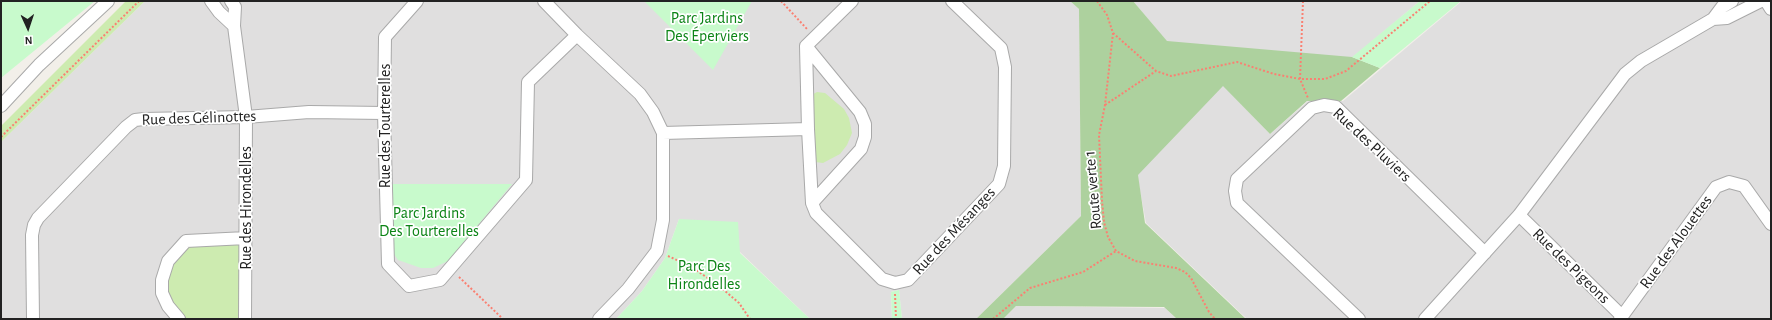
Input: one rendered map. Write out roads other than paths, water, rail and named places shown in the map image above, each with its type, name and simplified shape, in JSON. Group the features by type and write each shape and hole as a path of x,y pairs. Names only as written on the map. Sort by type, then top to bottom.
{"street":[{"path":"1,106 39,66 108,1"},
{"path":"211,1 219,12 234,26"},
{"name":"Rue des Hirondelles","path":"231,1 235,7 234,26 246,117 245,319"},
{"name":"Rue des Tourterelles","path":"417,1 385,36 384,113 388,264 409,286 440,280 526,180 528,82 577,36"},
{"path":"544,1 577,36 640,94 653,112 663,133 662,220 656,251 628,289 598,319"},
{"path":"812,203 861,149 865,137 865,124 860,112 810,42 852,1"},
{"name":"Rue des Mésanges","path":"810,42 808,129 812,203 816,213 882,279 895,283 908,280 999,184 1004,166 1006,67 1001,48 952,1"},
{"path":"1425,319 1519,215 1625,74 1641,61 1713,19 1722,6 1732,1"},
{"path":"1713,19 1727,18 1761,1"},
{"path":"1766,1 1771,9"},
{"path":"1,94 39,66"},
{"name":"Rue des Pluviers","path":"1359,319 1237,203 1235,190 1237,179 1312,108 1324,105 1336,107 1485,253"},
{"name":"Rue des Gélinottes","path":"33,319 32,235 38,218 126,127 135,120 246,117 309,112 384,113"},
{"path":"663,133 808,129"},
{"name":"Rue des Alouettes","path":"1621,318 1716,187 1729,182 1744,186 1771,224"},
{"name":"Rue des Pigeons","path":"1519,215 1621,318"},
{"path":"179,319 168,306 162,293 162,280 168,261 186,241 246,238"}],"park label":[{"name":"Parc Jardins Des Éperviers","path":"707,27"},
{"name":"Parc Jardins Des Tourterelles","path":"429,222"},
{"name":"Parc Des Hirondelles","path":"704,275"}]}
